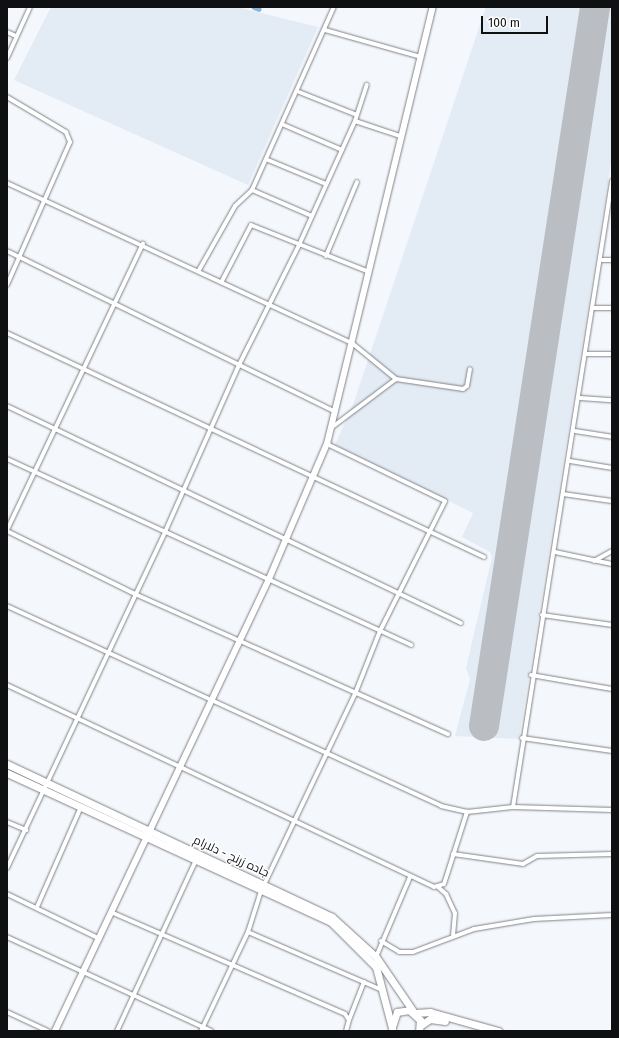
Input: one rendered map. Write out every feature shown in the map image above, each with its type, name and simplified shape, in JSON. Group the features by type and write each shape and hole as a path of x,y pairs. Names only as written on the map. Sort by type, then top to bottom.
{"highway":[{"name":"جاده زرنج - دلارام","path":"7,764 81,807 146,833 196,860 332,917 376,957 414,1012 420,1028"},
{"name":"جاده زرنج - دلارام","path":"7,773 43,785 146,833 262,888 335,926 376,967 393,1029"},
{"path":"393,1029 397,1012 430,1012 498,1031"},
{"path":"420,1028 436,1019 480,1031"}],"street":[{"path":"7,58 30,7"},
{"path":"199,270 235,206 252,190 268,160 299,92 334,7"},
{"path":"55,1031 113,913 146,833 180,767 269,579 284,540 314,476 327,444 369,272 400,136 433,7"},
{"path":"325,30 421,56"},
{"path":"7,32 16,36"},
{"path":"8,865 26,830 43,785 166,532 182,492 212,428 238,367 312,216 355,121 367,85"},
{"path":"299,92 357,115"},
{"path":"7,97 70,136 47,199 7,285"},
{"path":"355,121 400,136"},
{"path":"284,125 342,150"},
{"path":"268,160 326,184"},
{"path":"513,807 531,676 555,552 563,494 570,461 612,181"},
{"path":"326,256 357,182"},
{"path":"7,183 47,199 352,343 396,379 462,388 467,386 470,369"},
{"path":"252,190 312,216"},
{"path":"607,216 612,216"},
{"path":"222,281 248,225 369,272"},
{"path":"143,244 7,530 135,594 355,694 448,734"},
{"path":"7,251 113,306 335,412"},
{"path":"600,260 612,260"},
{"path":"593,308 612,308"},
{"path":"7,333 484,557"},
{"path":"586,354 612,354"},
{"path":"330,429 396,379"},
{"path":"580,398 612,400"},
{"path":"7,406 182,492 462,623"},
{"path":"574,431 612,437"},
{"path":"202,1029 248,932 262,888 355,694 380,631 445,500 327,444"},
{"path":"7,459 411,645"},
{"path":"570,461 612,468"},
{"path":"563,494 612,502"},
{"path":"594,561 612,551"},
{"path":"555,552 612,564"},
{"path":"7,606 210,702 441,806 467,812 513,807 612,810"},
{"path":"542,615 612,625"},
{"path":"531,676 612,689"},
{"path":"7,685 410,877 438,887 446,894 455,912 453,935"},
{"path":"522,738 612,751"},
{"path":"37,907 81,807"},
{"path":"438,887 444,884 467,812"},
{"path":"7,822 26,830"},
{"path":"453,854 523,864 537,856 612,854"},
{"path":"117,1031 132,997 164,934 196,860"},
{"path":"376,957 381,941 410,877"},
{"path":"7,894 37,907 100,939"},
{"path":"113,913 345,1014 349,1020"},
{"path":"381,941 399,952 413,952 453,935 534,918 612,915"},
{"path":"248,932 382,990"},
{"path":"7,937 132,997 202,1029 212,1031"},
{"path":"346,1031 364,982"},
{"path":"7,1012 48,1031"}],"shaded area":[{"path":"51,7 237,7 318,27 248,185 14,80"},
{"path":"486,7 612,7 612,156 519,739 455,736 470,679 466,668 492,557 490,552 462,537 473,513 335,445 354,402"}],"waterway":[{"path":"254,7 259,9"}],"runway":[{"path":"484,726 595,7"}]}
